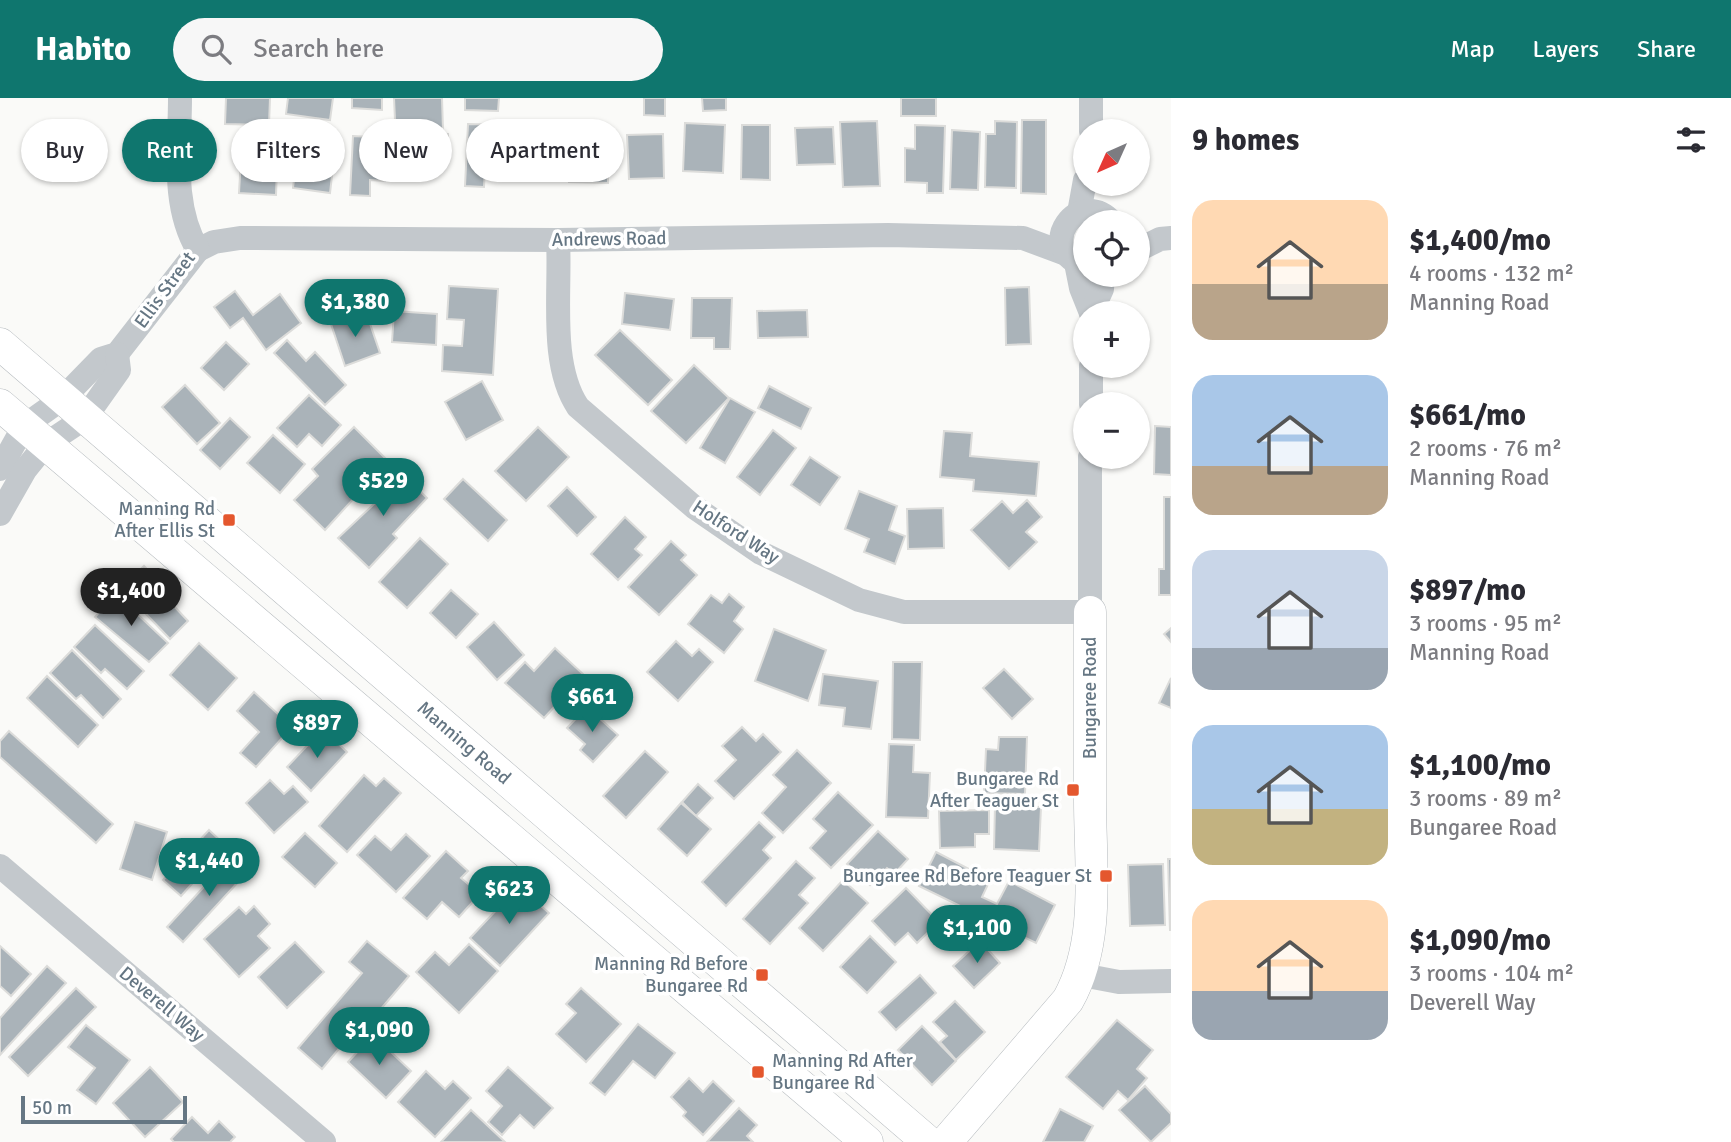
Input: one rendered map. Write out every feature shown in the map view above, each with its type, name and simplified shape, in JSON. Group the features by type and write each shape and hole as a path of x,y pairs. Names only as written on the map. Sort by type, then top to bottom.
{"main road":[{"name":"Manning Road","path":"0,344 928,1142"},
{"path":"0,405 867,1142"},
{"name":"Bungaree Road","path":"946,1142 1068,1000 1082,975 1089,942 1090,612"}],"street":[{"name":"Ellis Street","path":"74,409 119,370 117,354 198,250 187,231 180,201 180,98"},
{"path":"1091,98 1091,119"},
{"name":"Andrews Road","path":"198,250 214,242 240,238 558,240 888,235 1023,238 1073,217"},
{"path":"1073,218 1062,232 1073,255"},
{"name":"Andrews Road","path":"1023,238 1073,260"},
{"name":"Holford Way","path":"558,240 561,364 568,392 587,416 694,507 761,553 859,600 904,612 1090,612"},
{"path":"0,469 35,435 74,409"},
{"path":"0,514 25,470 35,435"},
{"name":"Bungaree Road","path":"1090,469 1090,612"},
{"name":"Deverell Way","path":"0,866 324,1142"},
{"path":"1082,975 1119,982 1171,981"}],"building":[{"path":"226,98 270,98 269,119 231,119 231,124 225,124"},
{"path":"288,98 333,98 330,119 286,114"},
{"path":"352,98 382,98 382,110 352,108"},
{"path":"394,98 442,98 443,119 395,119"},
{"path":"465,98 499,98 498,111 465,110"},
{"path":"644,98 665,98 665,116 644,115"},
{"path":"702,98 726,98 726,110 703,111"},
{"path":"901,98 936,98 936,116 901,116"},
{"path":"1022,120 1046,120 1046,194 1021,193"},
{"path":"877,121 880,186 843,187 840,122"},
{"path":"995,121 1017,122 1016,188 985,187 986,134 995,134"},
{"path":"685,123 725,125 723,173 683,171"},
{"path":"742,125 770,125 770,180 741,179"},
{"path":"915,125 945,126 943,193 927,193 927,183 905,182 905,148 915,149"},
{"path":"833,127 835,164 797,165 795,128"},
{"path":"952,130 980,132 978,190 950,189"},
{"path":"663,134 664,178 629,179 627,135"},
{"path":"353,136 359,136 359,182 370,182 370,196 350,195"},
{"path":"466,165 466,182 484,182 484,187 465,186"},
{"path":"240,182 276,182 276,195 239,193"},
{"path":"294,182 331,182 330,193 293,188"},
{"path":"449,286 498,289 493,375 442,371 443,345 462,346 464,320 447,319"},
{"path":"1029,287 1031,344 1006,345 1005,288"},
{"path":"235,291 253,315 280,294 301,323 266,350 243,318 230,328 214,307"},
{"path":"625,293 674,299 670,330 622,324"},
{"path":"692,298 732,298 730,349 714,349 714,338 691,338"},
{"path":"807,310 808,337 758,338 757,311"},
{"path":"394,311 437,314 436,345 392,342"},
{"path":"366,312 380,353 345,366 331,324"},
{"path":"620,330 672,380 648,405 595,355"},
{"path":"287,340 306,361 315,352 346,385 325,405 274,353"},
{"path":"226,342 249,364 224,390 201,368"},
{"path":"694,365 729,398 686,443 651,411"},
{"path":"482,381 503,420 466,440 445,402"},
{"path":"185,385 220,423 197,444 162,407"},
{"path":"769,386 811,408 801,429 758,408"},
{"path":"309,395 341,425 322,446 309,434 297,447 277,428"},
{"path":"730,398 755,412 725,463 700,448"},
{"path":"230,418 250,437 220,469 200,450"},
{"path":"1155,426 1171,427 1171,475 1154,474"},
{"path":"354,427 388,461 325,530 294,500 318,476 312,469"},
{"path":"538,427 569,457 526,501 495,471"},
{"path":"773,430 796,448 760,495 737,477"},
{"path":"944,431 972,433 970,456 1039,462 1036,496 973,491 974,480 940,477"},
{"path":"273,435 305,464 280,493 247,463"},
{"path":"810,457 840,477 820,505 791,485"},
{"path":"391,463 427,498 393,534 397,538 369,568 338,538 391,488 378,476"},
{"path":"463,479 507,520 488,541 444,499"},
{"path":"567,487 596,517 577,536 548,506"},
{"path":"859,491 897,506 889,530 905,536 895,564 864,552 869,539 845,529"},
{"path":"1164,497 1171,497 1171,595 1159,595 1159,569 1164,569"},
{"path":"1027,500 1042,517 1026,532 1037,542 1009,569 971,530 1002,501 1013,513"},
{"path":"943,508 944,548 908,549 907,509"},
{"path":"625,517 646,537 635,549 642,555 618,580 591,554"},
{"path":"420,538 448,564 407,608 379,582"},
{"path":"671,541 686,555 681,560 697,575 659,615 628,587"},
{"path":"144,566 176,600 172,604 188,621 170,639 121,588"},
{"path":"451,590 478,614 456,638 430,613"},
{"path":"116,594 168,643 149,662 95,617"},
{"path":"729,594 744,607 734,621 743,629 724,653 688,624 711,595 722,603"},
{"path":"494,622 524,655 497,680 467,647"},
{"path":"95,625 144,671 127,689 105,669 101,673 74,647"},
{"path":"1171,628 1171,642 1164,634"},
{"path":"774,629 826,650 808,701 755,681"},
{"path":"676,641 692,656 699,649 713,662 678,701 647,672"},
{"path":"199,643 237,678 208,710 170,675"},
{"path":"555,648 584,675 544,718 505,683 525,662 534,671"},
{"path":"72,650 121,699 103,718 81,695 76,699 50,673"},
{"path":"893,662 922,662 920,740 892,739"},
{"path":"1004,669 1033,699 1012,719 983,688"},
{"path":"823,674 878,681 871,729 843,726 845,708 819,705"},
{"path":"47,676 98,725 78,747 27,698"},
{"path":"1171,678 1171,708 1159,703"},
{"path":"254,692 292,727 256,767 240,753 259,732 237,711"},
{"path":"587,707 618,735 593,762 580,750 585,744 567,728"},
{"path":"742,727 756,741 763,734 781,752 734,799 715,781 736,760 722,746"},
{"path":"323,729 347,752 311,791 287,767"},
{"path":"9,731 113,824 96,843 0,757 0,741"},
{"path":"999,737 1027,737 1025,794 984,793 986,749 998,750"},
{"path":"889,744 914,745 913,772 930,773 928,818 886,817"},
{"path":"797,750 831,783 783,833 762,813 786,787 773,775"},
{"path":"645,751 668,772 626,818 603,796"},
{"path":"364,775 376,786 384,778 401,793 347,852 319,826"},
{"path":"270,780 284,794 293,786 308,802 274,833 246,803"},
{"path":"698,784 713,798 696,816 682,802"},
{"path":"838,792 873,825 831,868 810,848 826,831 813,819"},
{"path":"681,803 711,829 687,856 658,829"},
{"path":"995,805 1041,807 1039,851 994,849"},
{"path":"989,810 989,834 975,834 975,847 940,848 939,811"},
{"path":"135,822 167,832 152,880 120,869"},
{"path":"759,822 775,837 763,850 771,858 726,906 702,882"},
{"path":"209,830 226,846 181,896 163,880"},
{"path":"878,831 908,859 894,874 887,868 870,885 847,864"},
{"path":"305,833 337,863 315,887 282,857"},
{"path":"406,834 430,856 396,892 357,855 375,836 391,850"},
{"path":"446,851 468,871 461,878 480,894 459,917 442,902 427,919 403,898"},
{"path":"936,852 990,880 982,897 997,904 1009,881 1055,905 1036,943 919,886"},
{"path":"235,853 251,868 183,942 167,927"},
{"path":"1168,859 1171,859 1171,930 1170,930"},
{"path":"796,861 815,878 799,895 808,903 770,944 743,919"},
{"path":"1163,864 1165,925 1130,926 1128,865"},
{"path":"843,880 868,903 823,951 799,928"},
{"path":"519,886 549,913 500,966 470,938"},
{"path":"906,888 939,922 917,943 908,933 895,945 872,921"},
{"path":"254,906 270,924 258,936 270,948 239,977 204,939 239,907 246,914"},
{"path":"870,936 896,962 867,993 840,967"},
{"path":"367,941 409,976 374,1017 369,1013 322,1069 298,1048 362,973 349,962"},
{"path":"980,941 1000,963 974,988 953,966"},
{"path":"295,942 324,972 287,1008 258,977"},
{"path":"469,944 498,971 459,1013 416,972 435,952 449,965"},
{"path":"0,946 31,974 11,996 0,986"},
{"path":"47,966 66,983 0,1055 0,1018"},
{"path":"920,975 936,993 896,1030 879,1012"},
{"path":"76,988 96,1007 28,1076 9,1057"},
{"path":"581,988 621,1024 586,1062 556,1034 576,1013 566,1004"},
{"path":"955,1001 985,1032 956,1060 940,1042 947,1036 933,1022"},
{"path":"1117,1020 1153,1050 1137,1069 1147,1078 1128,1100 1118,1091 1103,1109 1066,1077"},
{"path":"638,1024 675,1053 655,1078 633,1061 605,1095 590,1083"},
{"path":"86,1025 130,1060 96,1104 77,1090 95,1068 68,1047"},
{"path":"922,1026 956,1061 932,1085 898,1050"},
{"path":"373,1035 411,1071 386,1098 348,1062"},
{"path":"150,1067 183,1102 145,1137 113,1103"},
{"path":"508,1067 553,1108 534,1128 520,1115 502,1135 488,1122 502,1106 486,1091"},
{"path":"426,1071 445,1089 453,1081 471,1098 435,1137 398,1102"},
{"path":"689,1078 703,1092 713,1081 734,1101 703,1135 683,1116 686,1112 671,1097"},
{"path":"1145,1086 1171,1114 1171,1123 1151,1142 1119,1110"},
{"path":"739,1108 757,1125 747,1136 753,1142 707,1142"},
{"path":"1060,1109 1093,1126 1084,1142 1043,1142"},
{"path":"471,1110 505,1142 441,1142"},
{"path":"192,1117 208,1133 219,1121 235,1137 230,1142 174,1142 171,1139"}],"place":[{"name":"Manning Rd After Ellis St","path":"229,520"},
{"name":"Bungaree Rd After Teaguer St","path":"1073,790"},
{"name":"Bungaree Rd Before Teaguer St","path":"1106,876"},
{"name":"Manning Rd Before Bungaree Rd","path":"762,975"},
{"name":"Manning Rd After Bungaree Rd","path":"758,1072"}]}
